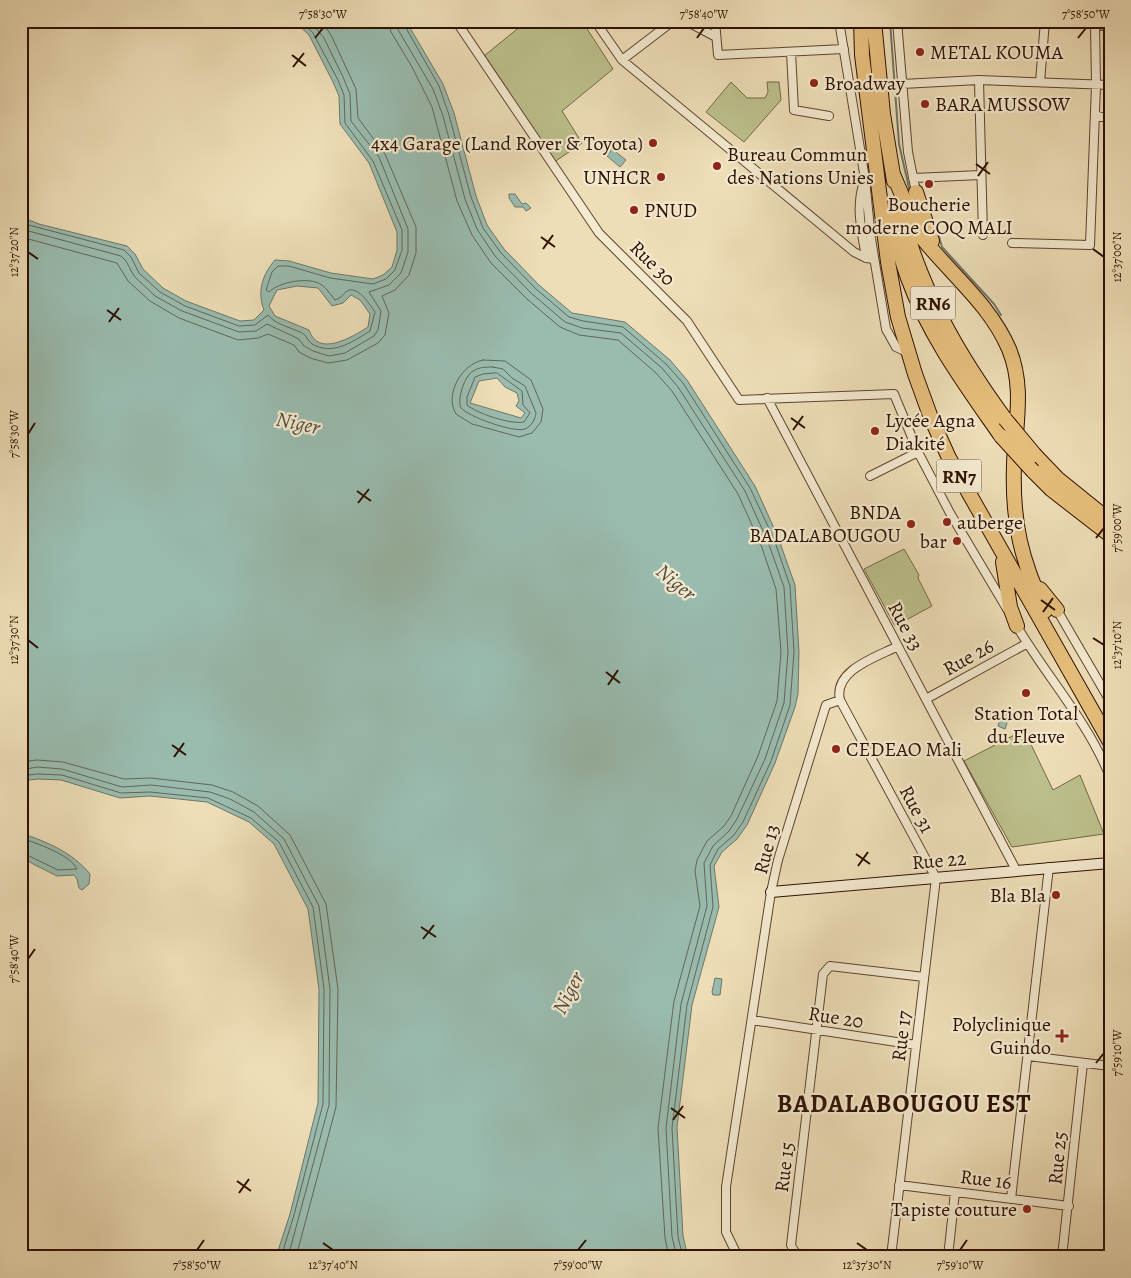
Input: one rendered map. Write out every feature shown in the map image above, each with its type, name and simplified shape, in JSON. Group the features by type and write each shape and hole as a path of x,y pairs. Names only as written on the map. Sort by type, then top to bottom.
{"highway":[{"name":"RN6","path":"862,21 864,73 879,184 909,279 928,320 966,387 1001,436 1052,490 1110,534"},
{"name":"RN6","path":"874,21 883,114 893,174 914,259 931,299 966,365 1005,419 1058,479 1110,522"},
{"path":"893,174 915,226 939,258 991,316 1009,351 1019,398 1014,465 1015,514 1017,534 1028,576 1047,616 1110,727"},
{"name":"RN7","path":"879,184 888,262 907,352 931,418 949,458 1002,554 1110,742"},
{"path":"916,192 939,258"},
{"path":"1002,554 1010,607 1017,626"},
{"path":"1028,576 1057,610"}],"street":[{"name":"Rue 30","path":"456,21 599,233 687,321 739,400 894,394 918,452"},
{"path":"595,21 622,60 854,252 870,258"},
{"path":"622,60 673,21"},
{"path":"686,21 716,37"},
{"path":"715,21 718,55 844,49"},
{"path":"839,21 865,179 870,258 886,329 896,347 907,352"},
{"path":"896,21 916,192"},
{"path":"1040,82 1045,21"},
{"path":"1080,21 1108,25"},
{"path":"1012,243 1090,245 1096,85 1094,24"},
{"path":"792,52 794,110 829,116"},
{"path":"902,84 979,80 1110,85"},
{"path":"979,80 983,235"},
{"path":"1095,115 1110,119"},
{"path":"913,178 981,175"},
{"name":"Rue 33","path":"767,398 1016,870"},
{"path":"870,476 918,452 950,513 1026,644 1092,739 1110,778"},
{"path":"1057,610 1110,701"},
{"name":"Rue 26","path":"926,698 1026,644"},
{"path":"840,700 840,685 847,674 898,646"},
{"name":"Rue 31","path":"840,700 936,878"},
{"name":"Rue 13","path":"738,1257 726,1232 726,1187 771,892 778,860 826,705 840,700"},
{"name":"Rue 22","path":"771,892 1110,863"},
{"path":"1011,1199 1048,867"},
{"name":"Rue 17","path":"891,1257 936,878"},
{"name":"Rue 15","path":"810,1257 793,1252 791,1245 823,974 830,966 924,977"},
{"name":"Rue 20","path":"752,1020 916,1045"},
{"path":"1028,1056 1110,1066"},
{"name":"Rue 25","path":"1062,1257 1083,1063"},
{"name":"Rue 16","path":"899,1186 1069,1206"},
{"path":"948,1257 955,1192"}],"green space":[{"path":"527,21 582,21 613,69 562,111 582,143 550,165 479,60"},
{"path":"731,82 747,98 765,98 768,92 767,82 779,82 781,100 744,142 706,112"},
{"path":"904,549 919,575 918,578 932,606 895,626 864,569"},
{"path":"1024,730 1053,790 1080,775 1104,834 1012,847 964,761"}],"water":[{"name":"Niger","path":"294,21 406,21 443,84 454,113 476,196 487,225 504,249 539,285 572,313 625,322 670,360 687,380 755,486 778,537 795,585 799,652 798,694 795,707 775,763 747,825 737,839 722,852 714,866 719,907 692,1005 677,1127 683,1236 688,1257 276,1257 290,1214 318,1103 319,989 308,909 274,844 249,822 207,802 150,796 120,798 61,780 38,779 21,781 21,217 39,224 127,246 135,254 143,269 163,288 186,301 240,321 254,320 264,310 261,297 262,284 275,260 289,261 331,273 373,279 383,275 392,267 397,250 397,232 369,163 340,124 339,96 309,35","holes":["297,286 318,288 332,306 343,303 351,295 360,300 370,314 368,327 345,340 336,343 320,343 313,338 309,330 275,316 269,306 277,290","497,378 505,387 517,393 519,401 516,406 525,413 521,418 470,403 479,381"]},
{"path":"612,149 626,160 620,167 607,156"},
{"path":"509,194 515,194 522,204 526,203 531,208 526,211 523,207 515,207 509,198"},
{"path":"1002,712 1010,714 1005,729 998,726"},
{"path":"21,833 50,844 83,866 90,874 89,884 82,890 79,888 74,875 57,876 21,856"},
{"path":"715,978 722,979 720,995 713,995 712,992"}],"waterway":[{"path":"890,21 899,144 911,197"},
{"path":"935,231 942,247 994,304 1001,315"}],"place":[{"name":"METAL KOUMA","path":"920,52"},
{"name":"Broadway","path":"814,83"},
{"name":"BARA MUSSOW","path":"925,104"},
{"name":"4x4 Garage (Land Rover & Toyota)","path":"653,143"},
{"name":"Bureau Commun des Nations Unies","path":"717,166"},
{"name":"UNHCR","path":"661,177"},
{"name":"Boucherie moderne COQ MALI","path":"929,184"},
{"name":"PNUD","path":"634,210"},
{"name":"Lycée Agna Diakité","path":"875,431"},
{"name":"auberge","path":"947,522"},
{"name":"BNDA BADALABOUGOU","path":"911,524"},
{"name":"bar","path":"957,541"},
{"name":"Station Total du Fleuve","path":"1026,693"},
{"name":"CEDEAO Mali","path":"836,749"},
{"name":"Bla Bla","path":"1056,895"},
{"name":"Polyclinique Guindo","path":"1062,1036"},
{"name":"Tapiste couture","path":"1027,1209"}],"district":[{"name":"BADALABOUGOU EST","path":"904,1103"}]}
